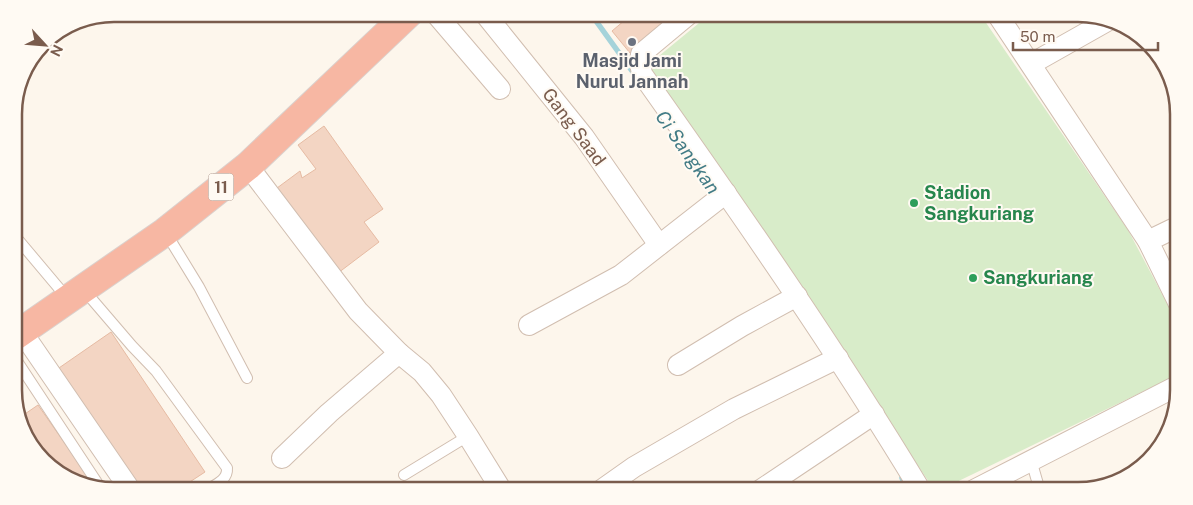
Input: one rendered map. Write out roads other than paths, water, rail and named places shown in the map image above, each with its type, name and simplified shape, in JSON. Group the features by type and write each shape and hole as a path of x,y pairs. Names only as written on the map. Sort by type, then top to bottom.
{"highway":[{"name":"11","path":"22,332 165,232 248,166 400,22"}],"street":[{"path":"443,22 500,89"},
{"name":"Gang Saad","path":"491,22 584,137 659,245"},
{"path":"679,22 641,54 642,74 722,195 797,296 874,414 916,482"},
{"path":"1002,22 1148,241 1170,286"},
{"path":"1031,64 1100,25"},
{"path":"248,166 358,310 399,353 422,372 441,395 496,482"},
{"path":"529,324 621,276 722,195"},
{"path":"1148,241 1170,230"},
{"path":"678,365 742,326 797,296"},
{"path":"22,338 125,482"},
{"path":"282,458 399,353"},
{"path":"613,482 634,467 734,409 838,358"},
{"path":"989,482 1170,390"},
{"path":"772,482 874,414"}],"lane":[{"path":"165,232 199,287 247,378"},
{"path":"23,246 47,275 76,295 132,346 156,371 227,468 225,478 219,482"},
{"path":"22,370 65,440 95,481"},
{"path":"404,475 468,436"},
{"path":"1031,460 1037,482"}],"waterway":[{"name":"Ci Sangkan","path":"597,22 635,75"},
{"name":"Ci Sangkan","path":"902,478 904,482"}],"place":[{"name":"Masjid Jami Nurul Jannah","path":"632,42"},
{"name":"Stadion Sangkuriang","path":"914,203"},
{"name":"Sangkuriang","path":"973,278"}]}
